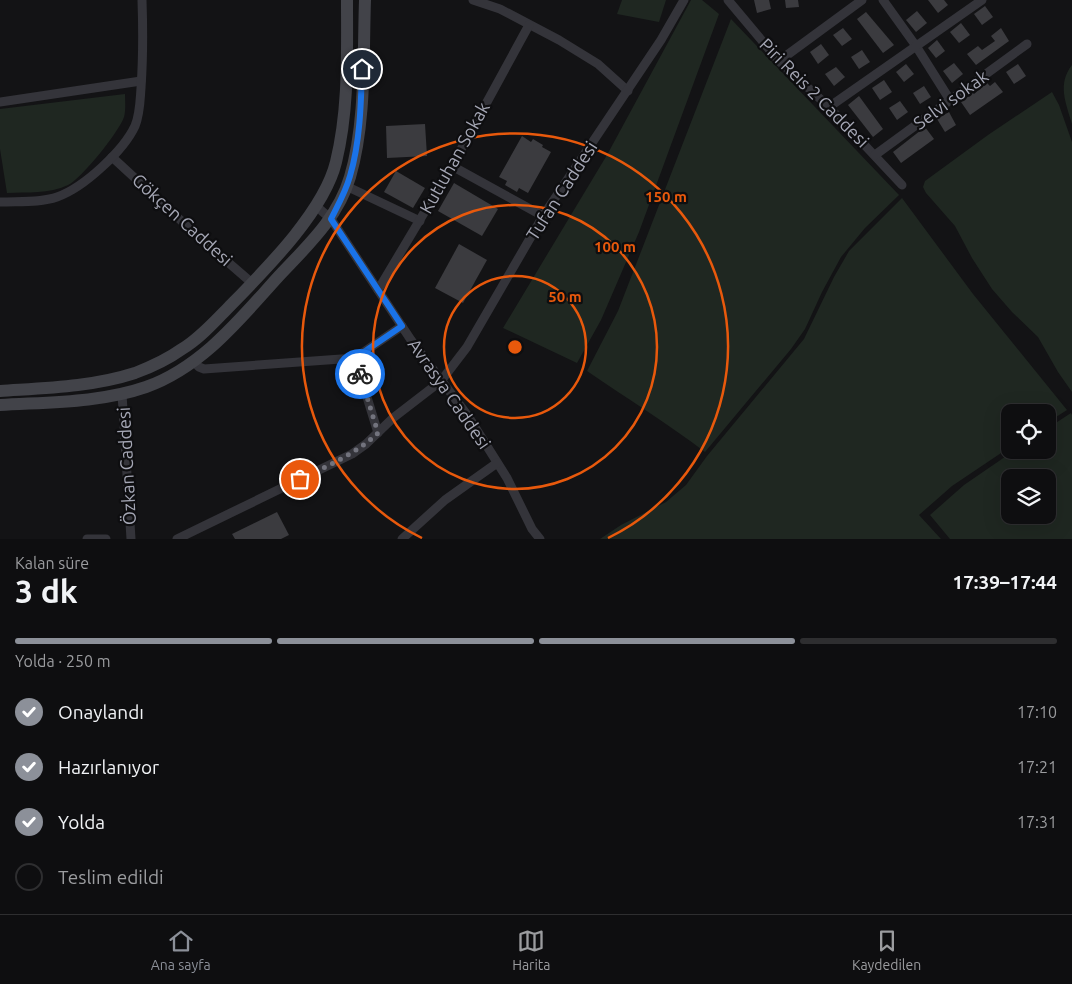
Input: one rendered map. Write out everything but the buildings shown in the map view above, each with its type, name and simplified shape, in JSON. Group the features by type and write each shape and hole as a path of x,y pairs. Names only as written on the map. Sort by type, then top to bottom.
{"street":[{"path":"0,202 43,200 57,197 74,189 93,176 112,157 135,126 139,111 142,81 142,0"},
{"path":"0,391 109,380 148,367 183,349 201,335 278,255 316,206 330,180 336,162 344,117 348,73 347,0"},
{"path":"0,405 122,394 147,386 181,370 208,350 234,325 331,219 346,186 356,153 361,103 365,0"},
{"path":"472,0 500,8 598,64 628,91"},
{"name":"Tufan Caddesi","path":"177,539 352,454 366,444 393,418 441,382 467,347 543,216 628,91 684,0"},
{"name":"Piri Reis 2 Caddesi","path":"728,0 779,61 829,107 902,185"},
{"path":"779,61 862,0"},
{"path":"883,0 916,46 950,100"},
{"path":"829,107 982,0"},
{"name":"Kutluhan Sokak","path":"378,290 452,166 529,24"},
{"name":"Selvi sokak","path":"875,155 1027,44"},
{"path":"0,102 142,81"},
{"name":"Gökçen Caddesi","path":"112,157 252,283"},
{"path":"452,166 543,216"},
{"path":"346,186 420,221"},
{"name":"Avrasya Caddesi","path":"316,206 331,219 402,326 441,382 468,416 507,478 532,529 540,539"},
{"path":"193,361 204,369 355,358 402,326"},
{"path":"355,358 378,433"},
{"name":"Özkan Caddesi","path":"122,394 131,539"},
{"path":"402,539 445,500 497,463"},
{"path":"87,539 106,539"}],"shaded area":[{"path":"622,0 666,0 659,22 617,14"},
{"path":"691,0 702,0 719,14 639,232 601,320 577,363 503,328 607,155"},
{"path":"731,19 899,195 865,228 841,257 805,329 791,349 705,452 587,371 618,311"},
{"path":"1072,65 1072,124 1065,101 1064,86 1067,72"},
{"path":"1052,92 1059,105 1072,142 1072,392 1038,337 992,289 972,258 955,226 923,187 925,181 988,135"},
{"path":"125,94 125,115 121,124 99,154 74,181 53,190 7,193 0,149 0,109"},
{"path":"902,198 973,294 1067,410 1056,417 1056,404 1001,404 1001,453 952,486 919,515 941,539 600,539 621,525 666,502 686,485 707,456 804,339 834,277 849,251"},
{"path":"1071,413 1072,539 950,539 930,515 964,485 1002,459 1056,459 1056,423"}],"way so far":[{"path":"300,479 352,454 378,433 360,374"}],"route":[{"path":"360,374 355,358 402,326 331,219 350,178 356,153 362,69"}]}
